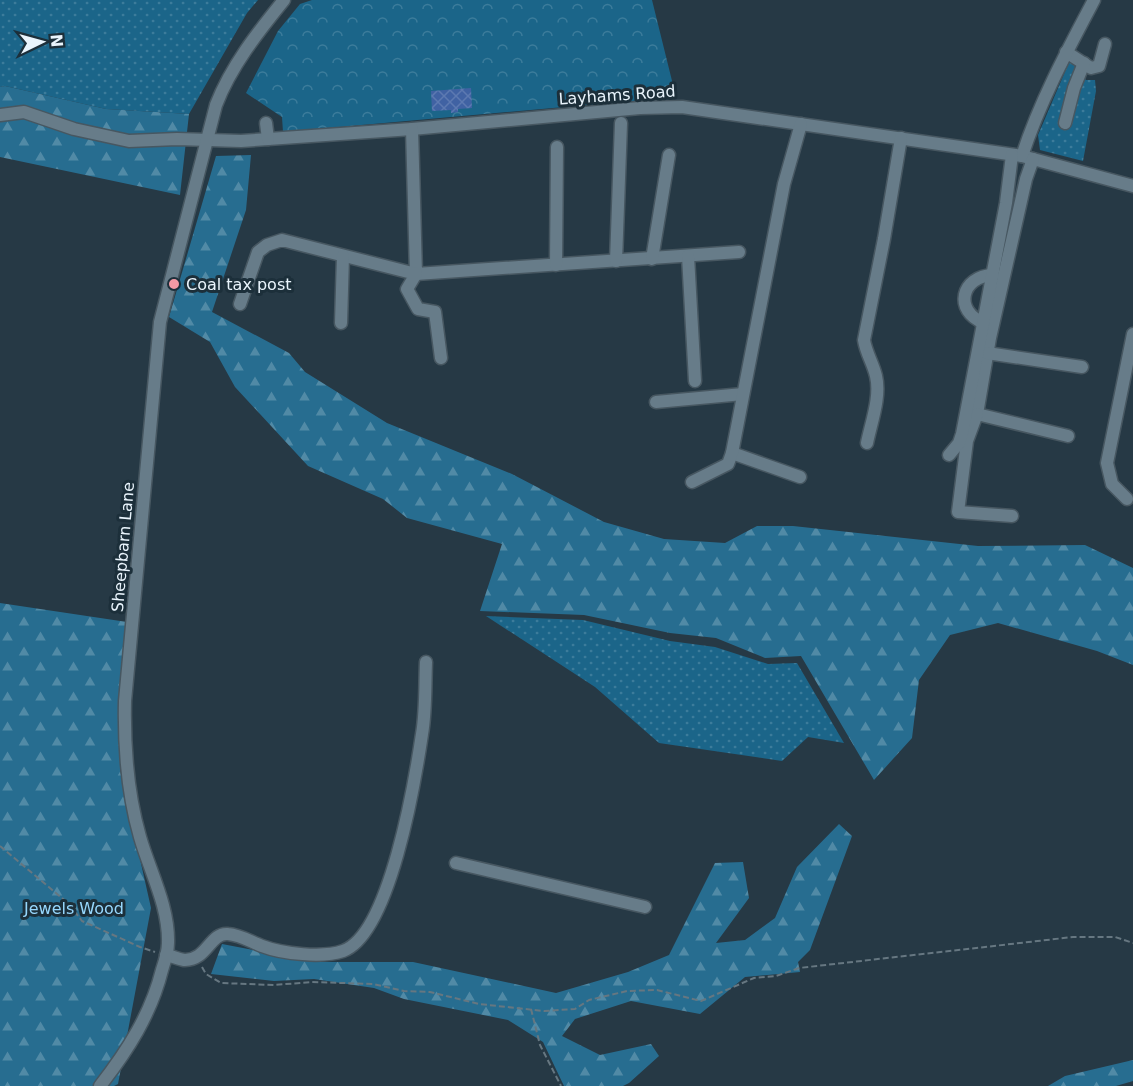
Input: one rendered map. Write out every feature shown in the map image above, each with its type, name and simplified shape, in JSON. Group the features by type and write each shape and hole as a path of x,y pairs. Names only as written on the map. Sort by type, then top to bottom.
{"street":[{"name":"Sheepbarn Lane","path":"100,1086 126,1052 151,1006 168,942 164,908 140,837 128,781 124,735 125,701 160,322 216,105 229,78 258,32 284,0"},
{"path":"949,455 962,434 1006,203 1032,125 1066,52 1094,0"},
{"path":"1066,52 1091,68 1099,66 1105,44"},
{"path":"1065,123 1074,88 1084,63"},
{"name":"Layhams Road","path":"0,115 24,112 74,129 129,141 177,139 205,141 412,129 598,111 674,107 1022,156 1133,186"},
{"path":"267,123 268,139"},
{"path":"615,261 621,123"},
{"path":"692,482 728,464 732,453 784,184 801,124"},
{"path":"412,129 416,274 406,289 418,309 435,312 441,358"},
{"path":"867,443 878,387 864,340 886,230 901,138"},
{"path":"556,266 557,147"},
{"path":"652,259 669,155"},
{"path":"1012,516 958,512 968,441 977,414 987,353 1021,200 1022,156"},
{"path":"240,304 258,252 267,245 282,240 416,274 739,252"},
{"path":"341,323 343,256"},
{"path":"688,256 695,381"},
{"path":"984,323 967,310 966,293 973,280 993,275"},
{"path":"1127,499 1112,484 1107,463 1133,334"},
{"path":"987,353 1082,367"},
{"path":"656,402 743,394"},
{"path":"977,414 1068,436"},
{"path":"732,453 800,477"},
{"path":"166,955 183,960 196,958 224,933 265,947 308,954 342,951 354,945 364,934 382,901 403,836 423,732 426,662"},
{"path":"456,863 645,907"}],"path":[{"path":"0,846 69,904 82,921 140,947 166,955"},
{"path":"196,958 206,974 221,983 374,984 404,991 430,992 479,1004 544,1011 575,1009 590,1000 627,991 657,990 702,1001 754,978 776,976 811,966 1074,937 1115,937 1133,943"},
{"path":"531,1009 540,1045 561,1086"}],"green space":[{"path":"0,0 258,0 247,13 189,114 106,109 5,86 0,87"},
{"path":"312,0 652,0 676,97 283,132 282,117 246,93 278,31 300,4"},
{"path":"1070,60 1086,80 1095,80 1096,91 1083,161 1040,150 1038,135"},
{"path":"5,86 106,109 189,114 180,195 0,157 0,87"},
{"path":"251,155 246,210 212,312 289,353 305,372 387,423 512,474 604,522 664,539 725,543 757,526 793,526 978,546 1085,545 1133,568 1133,665 1097,651 998,623 950,635 919,680 912,738 874,780 801,656 765,658 716,638 670,633 584,615 480,611 502,544 407,518 383,499 308,466 235,387 210,342 169,317 216,156"},
{"name":"Jewels Wood","path":"0,603 127,622 120,770 151,908 118,1084 114,1086 0,1086"},
{"path":"486,616 583,620 670,641 715,647 768,664 797,663 844,743 808,737 782,761 659,743 595,687"},
{"path":"839,824 852,836 810,950 798,962 800,972 745,977 700,1014 631,1001 575,1019 562,1036 600,1055 651,1044 659,1056 623,1086 564,1086 543,1042 508,1020 404,999 374,988 314,979 274,981 211,974 222,944 316,962 413,962 556,993 628,972 669,955 715,863 743,862 749,898 716,943 745,940 775,918 797,867"},
{"path":"1133,1060 1133,1081 1116,1086 1048,1086 1065,1076"}],"building":[{"path":"471,88 472,108 458,109 458,112 451,113 451,110 432,111 431,91"}],"place":[{"name":"Coal tax post","path":"174,284"}]}
